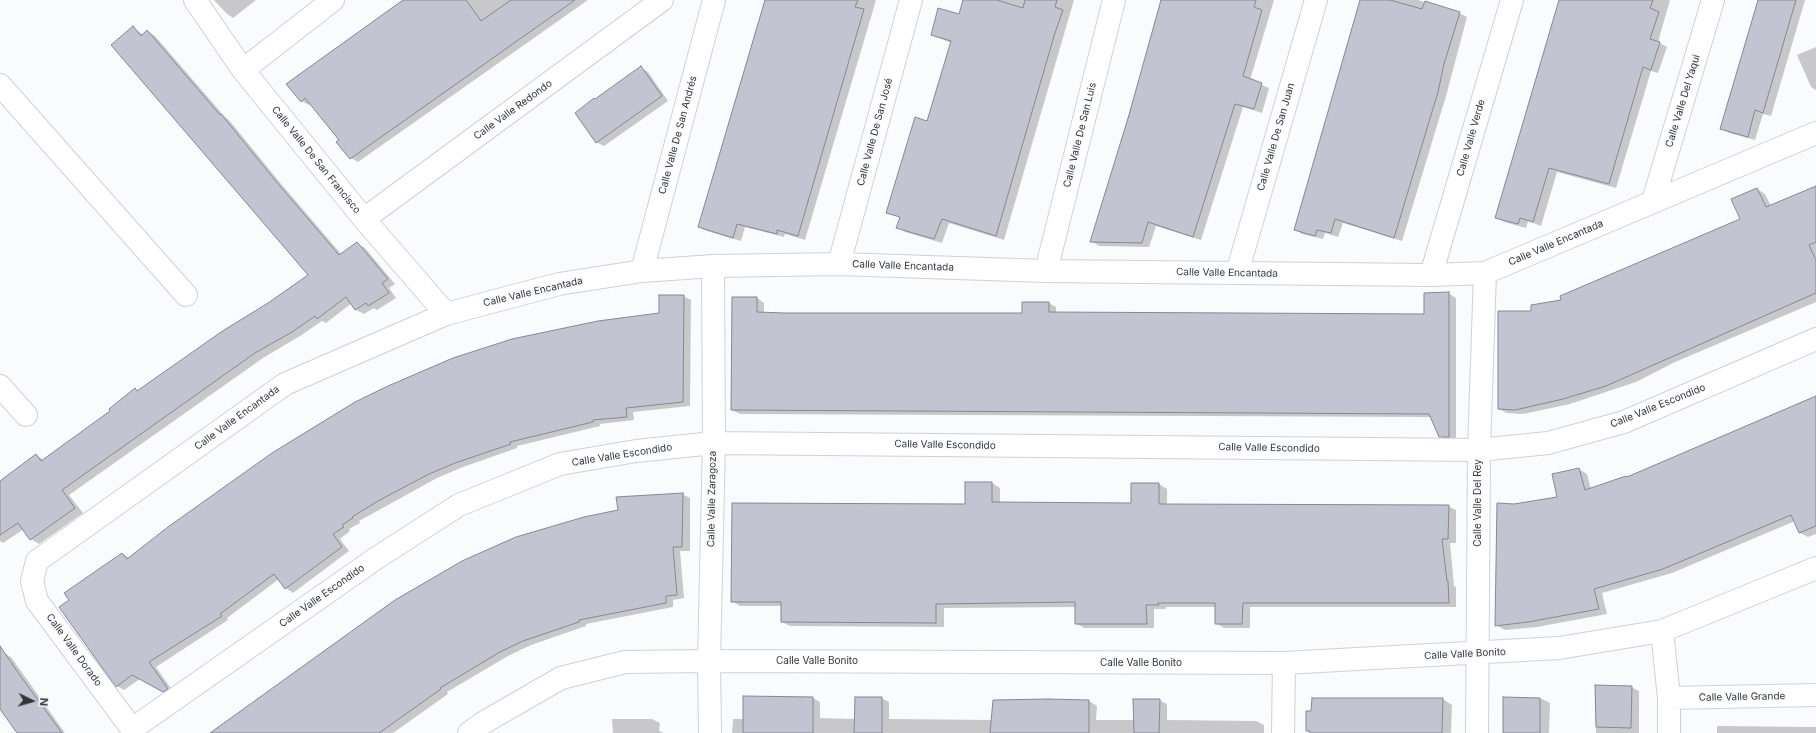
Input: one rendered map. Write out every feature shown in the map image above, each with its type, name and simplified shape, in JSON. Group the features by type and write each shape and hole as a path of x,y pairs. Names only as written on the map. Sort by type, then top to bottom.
{"street":[{"name":"Calle Valle De San Francisco","path":"195,0 243,70 364,219 446,314"},
{"path":"243,70 332,0"},
{"name":"Calle Valle Redondo","path":"364,219 662,0"},
{"name":"Calle Valle De San Andrés","path":"642,271 714,0"},
{"name":"Calle Valle De San José","path":"839,264 911,0"},
{"name":"Calle Valle De San Luis","path":"1046,271 1114,0"},
{"name":"Calle Valle De San Juan","path":"1237,273 1316,0"},
{"name":"Calle Valle Verde","path":"1431,275 1512,0"},
{"name":"Calle Valle Del Yaqui","path":"1653,202 1713,0"},
{"path":"0,85 186,294"},
{"name":"Calle Valle Encantada","path":"37,561 285,384 446,314 559,284 642,271 713,266 839,264 1046,271 1431,275 1485,273 1816,133"},
{"name":"Calle Valle Zaragoza","path":"710,733 709,660 714,443 713,266"},
{"name":"Calle Valle Del Rey","path":"1477,733 1479,450 1485,273"},
{"name":"Calle Valle Escondido","path":"133,731 375,559 459,505 560,464 636,451 714,443 1479,450 1548,443 1624,422 1816,338"},
{"path":"0,386 26,415"},
{"name":"Calle Valle Dorado","path":"37,561 32,581 38,601 133,731"},
{"name":"Calle Valle Bonito","path":"469,733 483,723 561,678 625,662 709,660 1284,663 1478,654 1559,648 1662,631 1816,568"},
{"path":"1662,631 1669,698 1669,733"},
{"path":"1283,733 1284,663"},
{"name":"Calle Valle Grande","path":"1669,698 1816,695"}],"building":[{"path":"403,0 466,0 481,21 511,0 575,0 350,159 336,142 339,140 305,98 301,102 286,84"},
{"path":"765,0 858,0 855,7 864,9 798,236 777,230 777,234 737,224 733,238 698,227"},
{"path":"963,0 997,0 1023,8 1025,0 1057,0 1055,7 1063,10 1054,36 996,236 942,219 934,239 896,228 900,217 886,213 915,117 927,121 951,41 931,35 938,8 959,14"},
{"path":"1161,0 1256,0 1254,7 1262,10 1243,76 1262,83 1254,109 1235,104 1193,237 1148,222 1142,243 1090,242 1129,115"},
{"path":"1360,0 1390,0 1422,9 1425,1 1460,12 1444,64 1438,92 1394,238 1335,219 1331,233 1317,230 1315,236 1294,230"},
{"path":"1559,0 1653,0 1650,8 1659,12 1650,39 1660,42 1651,70 1643,67 1609,184 1549,168 1533,222 1520,218 1518,224 1495,218"},
{"path":"1758,0 1796,0 1763,113 1755,110 1748,137 1720,129"},
{"path":"133,26 141,36 147,30 220,115 221,114 339,255 357,242 388,279 382,283 389,293 368,306 366,303 355,310 346,297 317,319 315,316 292,332 255,353 62,490 75,508 30,540 18,523 0,535 0,481 36,454 41,461 110,411 109,409 135,388 137,391 221,332 268,303 308,275 111,45"},
{"path":"641,66 662,96 596,143 575,113"},
{"path":"1816,186 1816,242 1809,245 1816,260 1816,293 1606,386 1563,399 1515,410 1498,409 1498,311 1531,311 1531,305 1561,300 1560,296 1740,219 1731,199 1757,188 1766,207"},
{"path":"1449,292 1449,437 1439,437 1429,414 731,410 732,297 757,297 757,312 785,313 1022,313 1022,302 1049,302 1049,312 1424,314 1424,293"},
{"path":"659,295 684,295 683,402 626,408 627,417 593,420 593,422 510,442 511,444 455,463 429,474 378,501 352,517 353,518 342,525 344,527 333,534 342,547 285,589 274,574 220,614 222,616 149,662 168,689 163,692 132,675 116,687 59,607 69,600 64,593 122,553 127,559 168,527 272,453 355,402 453,358 512,339 598,321 659,313"},
{"path":"1816,396 1816,526 1799,533 1791,515 1663,569 1594,589 1599,609 1528,622 1495,626 1497,503 1514,504 1557,497 1552,474 1579,468 1585,490 1626,476 1627,477"},
{"path":"965,482 992,482 992,502 1131,503 1131,483 1159,483 1159,504 1449,505 1448,539 1442,539 1448,581 1449,603 1243,603 1242,624 1215,624 1215,603 1158,603 1159,605 1146,605 1147,624 1075,624 1075,602 936,604 936,623 781,622 781,602 731,602 732,503 965,504"},
{"path":"683,493 682,547 673,547 677,595 666,596 666,603 579,620 579,622 523,641 500,652 440,688 441,689 379,733 210,733 395,600 462,561 516,537 584,517 618,510 616,497"},
{"path":"0,646 62,733 17,733 0,709"},
{"path":"1595,685 1632,686 1631,728 1596,727"},
{"path":"743,696 813,697 813,733 743,733"},
{"path":"855,697 882,697 882,733 854,733"},
{"path":"1503,697 1540,698 1540,733 1503,733"},
{"path":"1312,698 1443,698 1442,733 1310,733 1310,731 1306,731 1306,711 1311,711"},
{"path":"1133,699 1160,699 1159,733 1134,733"},
{"path":"993,700 1089,700 1089,733 990,733"}]}
